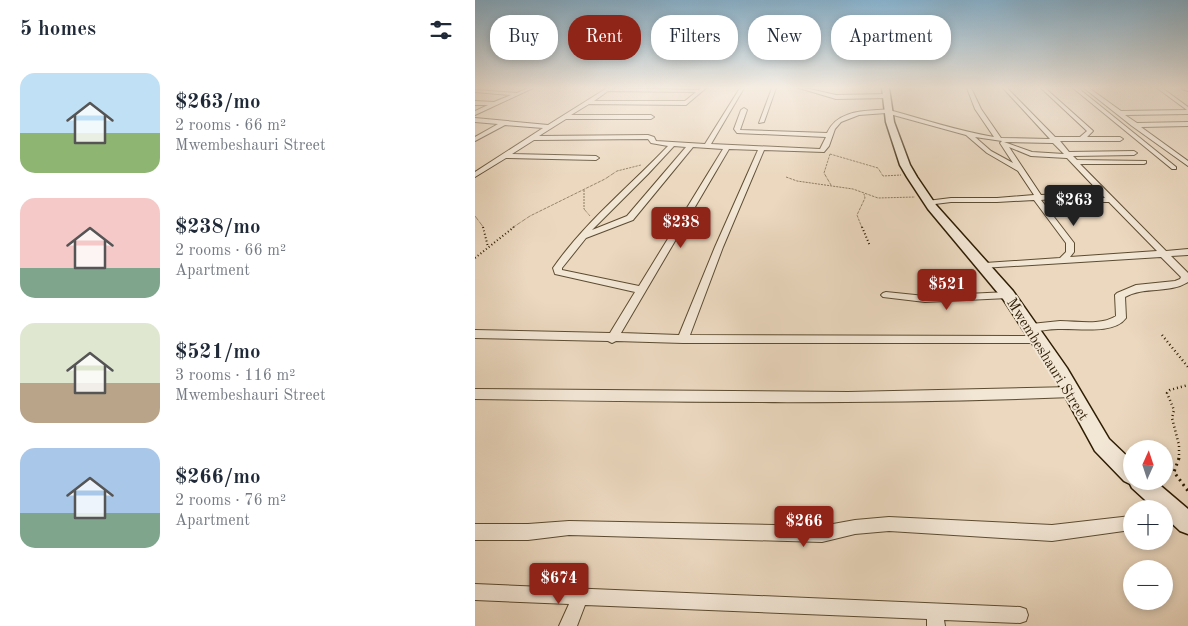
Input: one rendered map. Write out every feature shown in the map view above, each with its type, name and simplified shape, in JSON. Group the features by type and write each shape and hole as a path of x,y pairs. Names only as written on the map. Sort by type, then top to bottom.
{"street":[{"path":"475,175 562,117"},
{"path":"707,145 724,117"},
{"path":"741,117 737,129 739,132 830,135"},
{"path":"761,122 763,117"},
{"path":"532,138 648,137 655,143 824,151 833,127 848,117"},
{"name":"Mwembeshauri Street","path":"890,117 910,175 958,239 985,266 1008,295 1072,392 1102,444 1123,466"},
{"path":"910,117 998,140 1026,142 1120,139"},
{"path":"983,117 1037,198 1070,243 1070,252 1062,262"},
{"path":"475,334 683,340 1035,334 1062,324 1099,325 1116,323 1121,318 1120,295 1144,286 1173,286 1184,281 1186,276 1181,269 1163,254 1034,117"},
{"path":"1075,117 1090,131 1082,139"},
{"path":"1111,117 1174,168"},
{"path":"1124,117 1188,164"},
{"path":"475,120 547,127"},
{"path":"475,139 504,123"},
{"path":"1134,125 1188,124"},
{"path":"969,134 989,152 1019,169"},
{"path":"998,140 1031,154 1144,162"},
{"path":"640,290 558,272 557,268 559,262 591,226 673,144"},
{"path":"583,236 603,230 630,218 692,144"},
{"path":"612,339 728,146"},
{"path":"683,340 719,247 762,148"},
{"path":"1071,157 1135,153"},
{"path":"503,156 596,158"},
{"path":"1179,157 1188,158"},
{"path":"927,200 1061,196 1075,200 1111,200"},
{"path":"985,266 1188,252"},
{"path":"886,295 925,299 1008,295"},
{"path":"475,394 849,398 948,397 1072,392"},
{"path":"1148,490 1177,519"},
{"path":"475,532 528,532 569,528 822,534 855,527 889,524 1052,533 1123,524"},
{"path":"475,592 935,619 1020,615"},
{"path":"568,626 580,597"}],"path":[{"path":"824,151 878,168 883,176 910,175"},
{"path":"830,154 824,173 831,185"},
{"path":"475,258 530,216 584,190 617,171 658,160"},
{"path":"786,177 797,181 853,189 878,198 927,200"},
{"path":"584,190 584,209 590,216 591,226"},
{"path":"864,194 865,198 857,215 862,228 868,235 870,246"},
{"path":"475,216 485,229 488,247"},
{"path":"1162,335 1188,367"},
{"path":"1188,385 1169,390 1167,393 1174,410 1172,418 1179,445 1179,458 1174,472 1188,492"}]}
